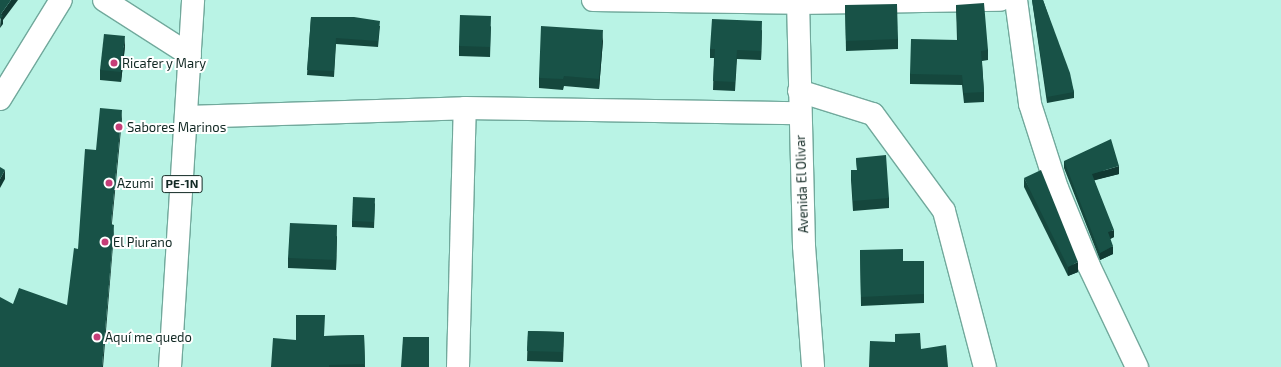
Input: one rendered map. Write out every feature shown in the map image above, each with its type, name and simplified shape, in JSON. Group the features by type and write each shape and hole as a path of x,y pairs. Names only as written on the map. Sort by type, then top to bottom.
{"main road":[{"path":"0,100 61,0"},
{"path":"104,0 190,55"},
{"name":"PE-1N","path":"170,367 193,0"},
{"path":"593,0 798,2 1000,0"},
{"path":"1016,0 1030,104 1057,188 1089,266 1137,367"},
{"name":"Avenida El Olivar","path":"798,2 799,113 804,246 813,367"},
{"path":"799,91 873,114 944,211 985,367"},
{"path":"458,367 465,108"},
{"path":"186,117 465,108 799,113"}],"building":[{"path":"0,0 11,0 1,14 3,16 0,19"},
{"path":"1032,0 1043,0 1070,73 1074,92 1047,97"},
{"path":"984,3 988,50 981,51 984,92 964,93 962,75 910,74 911,39 958,40 956,5"},
{"path":"897,4 898,39 846,41 845,5"},
{"path":"460,15 491,16 490,47 459,46"},
{"path":"311,17 354,17 380,21 378,41 336,38 334,71 307,70"},
{"path":"712,19 762,21 761,51 737,50 735,82 713,81 715,49 710,49"},
{"path":"541,26 603,30 599,79 564,76 563,79 539,78"},
{"path":"104,34 125,36 121,72 100,70"},
{"path":"100,108 122,110 111,224 114,225 102,367 0,367 0,297 13,304 19,288 67,305 74,248 78,249 85,149 96,150"},
{"path":"1111,139 1119,166 1092,174 1114,230 1108,232 1113,246 1100,253 1064,161"},
{"path":"886,155 889,198 853,201 851,170 857,170 856,158"},
{"path":"0,167 5,170 0,179"},
{"path":"1041,170 1078,262 1068,267 1024,178"},
{"path":"353,197 375,198 374,222 352,221"},
{"path":"290,223 337,225 336,260 288,258"},
{"path":"903,249 903,261 924,261 924,294 861,297 860,250"},
{"path":"296,315 325,315 324,336 364,335 365,364 329,365 329,367 271,367 273,338 296,340"},
{"path":"528,331 564,332 563,352 527,351"},
{"path":"920,333 921,349 946,345 948,367 869,367 870,341 895,342 895,334"},
{"path":"403,337 429,337 429,367 401,367"}],"place":[{"name":"Ricafer y Mary","path":"114,63"},
{"name":"Sabores Marinos","path":"119,127"},
{"name":"Azumi","path":"109,183"},
{"name":"El Piurano","path":"105,242"},
{"name":"Aquí me quedo","path":"97,337"}]}
